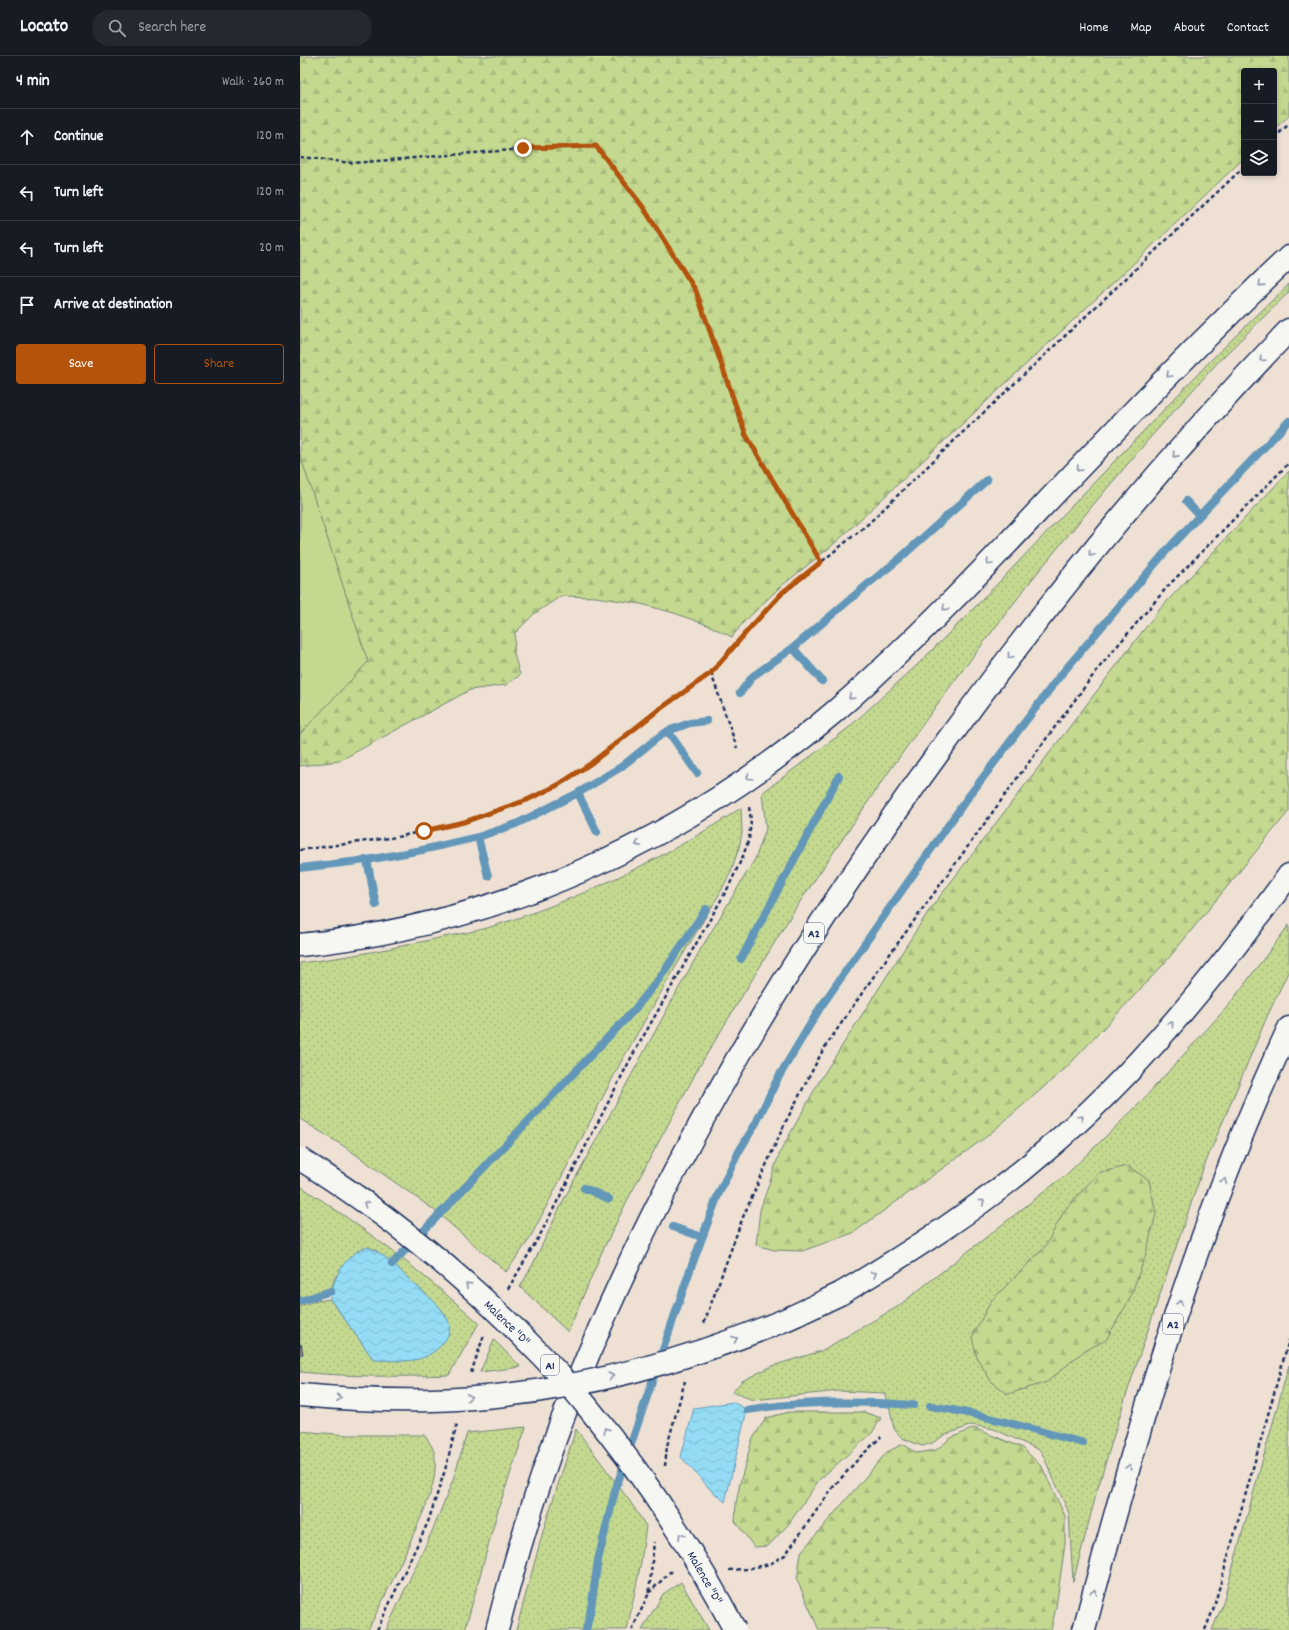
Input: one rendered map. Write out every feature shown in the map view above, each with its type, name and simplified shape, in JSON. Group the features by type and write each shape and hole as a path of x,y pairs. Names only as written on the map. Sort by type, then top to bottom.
{"highway":[{"path":"300,945 389,932 458,915 528,893 593,866 656,835 723,796 777,758 832,714 886,665 973,580 1182,361 1289,257"},
{"name":"A2","path":"497,1630 528,1520 550,1455 574,1389 601,1324 673,1175 740,1053 778,991 893,815 976,700 1062,588 1153,480 1246,374 1289,330"},
{"path":"300,1395 364,1400 434,1400 506,1394 580,1384 644,1369 714,1347 781,1322 840,1294 910,1252 974,1208 1042,1155 1096,1105 1144,1055 1190,1002 1289,875"},
{"name":"A2","path":"1084,1630 1112,1524 1173,1324 1222,1186 1289,1028"},
{"name":"Malence \"D\"","path":"300,1159 380,1214 436,1256 487,1302 538,1352 586,1404 630,1461 669,1516 707,1576 735,1630"}],"path":[{"path":"1277,135 1289,124"},
{"path":"300,157 353,163 523,148 596,146 643,207 696,291 746,435 821,562"},
{"path":"300,850 397,837 464,822 527,800 558,785 590,764 657,711 711,673 783,592 868,524 961,434 1241,170"},
{"path":"703,1326 743,1217 785,1123 824,1050 869,983 1097,670 1168,586 1289,463"},
{"path":"711,673 737,748"},
{"path":"504,1296 540,1235 631,1058 729,886 749,839 751,820 749,806"},
{"path":"469,1378 480,1343 487,1330"},
{"path":"1204,1630 1213,1610 1289,1340"},
{"path":"664,1469 667,1446 687,1377"},
{"path":"377,1630 428,1522 445,1470 458,1419"},
{"path":"724,1570 746,1569 770,1564 785,1555 834,1486 861,1456 881,1437"},
{"path":"632,1630 649,1593 654,1538"},
{"path":"649,1593 670,1572 678,1572"}],"green space":[{"path":"300,56 1289,56 1289,116 1277,126 1277,68 1241,68 1241,161 834,544 779,588 742,624 732,637 710,626 674,613 641,604 596,597 561,596 534,614 515,633 514,654 520,675 506,685 470,690 339,761 300,766"},
{"path":"1289,284 1289,292 1218,362 1148,440 1033,578 946,692 878,787 795,909 699,1067 628,1199 601,1254 568,1332 520,1287 532,1266 564,1199 669,1006 699,952 755,859 766,829 762,793 847,729 916,666 979,603 1214,357"},
{"path":"300,455 368,662 300,734"},
{"path":"1289,471 1289,811 1163,965 1067,1067 986,1137 853,1233 802,1251 774,1250 756,1245 760,1210 780,1152 820,1080 928,912 1158,611"},
{"path":"741,808 742,833 739,848 731,871 720,893 621,1062 529,1240 506,1272 434,1210 345,1147 300,1119 300,963 372,952 471,932 520,917 586,892 618,877 712,827"},
{"path":"1289,925 1289,970 1266,1019 1203,1169 1124,1402 1097,1491 1073,1582 1069,1513 1041,1451 994,1429 972,1425 945,1435 932,1443 922,1446 902,1438 894,1429 890,1409 884,1393 839,1391 753,1400 732,1392 742,1381 772,1366 821,1351 897,1307 1068,1173 1137,1106 1228,1006"},
{"path":"1127,1166 1149,1180 1156,1214 1145,1257 1129,1300 1106,1340 1084,1351 1047,1382 1008,1394 991,1381 977,1358 972,1337 991,1301 1045,1247 1064,1211 1098,1173"},
{"path":"300,1186 392,1251 479,1323 449,1375 374,1376 300,1372 300,1306 330,1299 374,1360 441,1309 376,1250 368,1247 335,1277 332,1287 300,1298"},
{"path":"494,1340 521,1367 480,1372"},
{"path":"1289,1365 1289,1630 1212,1630 1222,1606"},
{"path":"789,1412 864,1412 881,1418 872,1433 819,1480 788,1525 768,1546 754,1547 735,1521 736,1503 740,1483 752,1440 766,1418"},
{"path":"526,1427 498,1510 465,1630 386,1630 434,1527 453,1480 467,1433"},
{"path":"974,1428 1023,1448 1042,1467 1065,1516 1065,1544 1056,1607 1051,1630 819,1630 797,1580 801,1552 887,1452 903,1444 917,1453 936,1450 951,1438"},
{"path":"576,1429 629,1500 646,1526 641,1562 627,1630 516,1630 544,1528"},
{"path":"300,1431 347,1435 424,1435 433,1449 435,1455 435,1469 429,1497 403,1558 368,1630 300,1630"},
{"path":"681,1582 709,1630 642,1630 663,1594"}],"water":[{"path":"368,1247 380,1253 391,1262 444,1313 449,1325 449,1332 446,1339 435,1351 421,1358 409,1361 374,1360 330,1299 334,1283 347,1260 353,1254"},
{"path":"733,1402 747,1410 725,1502 710,1489 681,1457 694,1408"}],"building":[{"path":"301,1344 303,1354 300,1354"}],"waterway":[{"path":"586,1630 591,1608 598,1560 615,1491 689,1273 718,1195 738,1153 756,1123 778,1078 820,1008 891,906 966,800 1059,677 1167,550 1289,421"},
{"path":"740,693 753,676 793,648 898,560 987,480"},
{"path":"1186,501 1199,515"},
{"path":"793,648 822,681"},
{"path":"300,868 367,860 422,850 478,837 516,824 578,793 621,767 668,731 690,723 707,721"},
{"path":"668,731 697,773"},
{"path":"741,959 839,776"},
{"path":"578,793 597,832"},
{"path":"478,837 488,876"},
{"path":"367,860 376,905"},
{"path":"392,1264 634,1010 659,979 706,909"},
{"path":"584,1188 609,1199"},
{"path":"673,1227 702,1237"},
{"path":"300,1301 331,1291"},
{"path":"747,1410 809,1403 914,1405"},
{"path":"930,1406 1026,1427 1083,1443"}],"route":[{"path":"424,831 464,822 527,800 558,785 590,764 657,711 711,673 783,592 821,562 746,435 696,291 643,207 596,146 523,148"}]}
